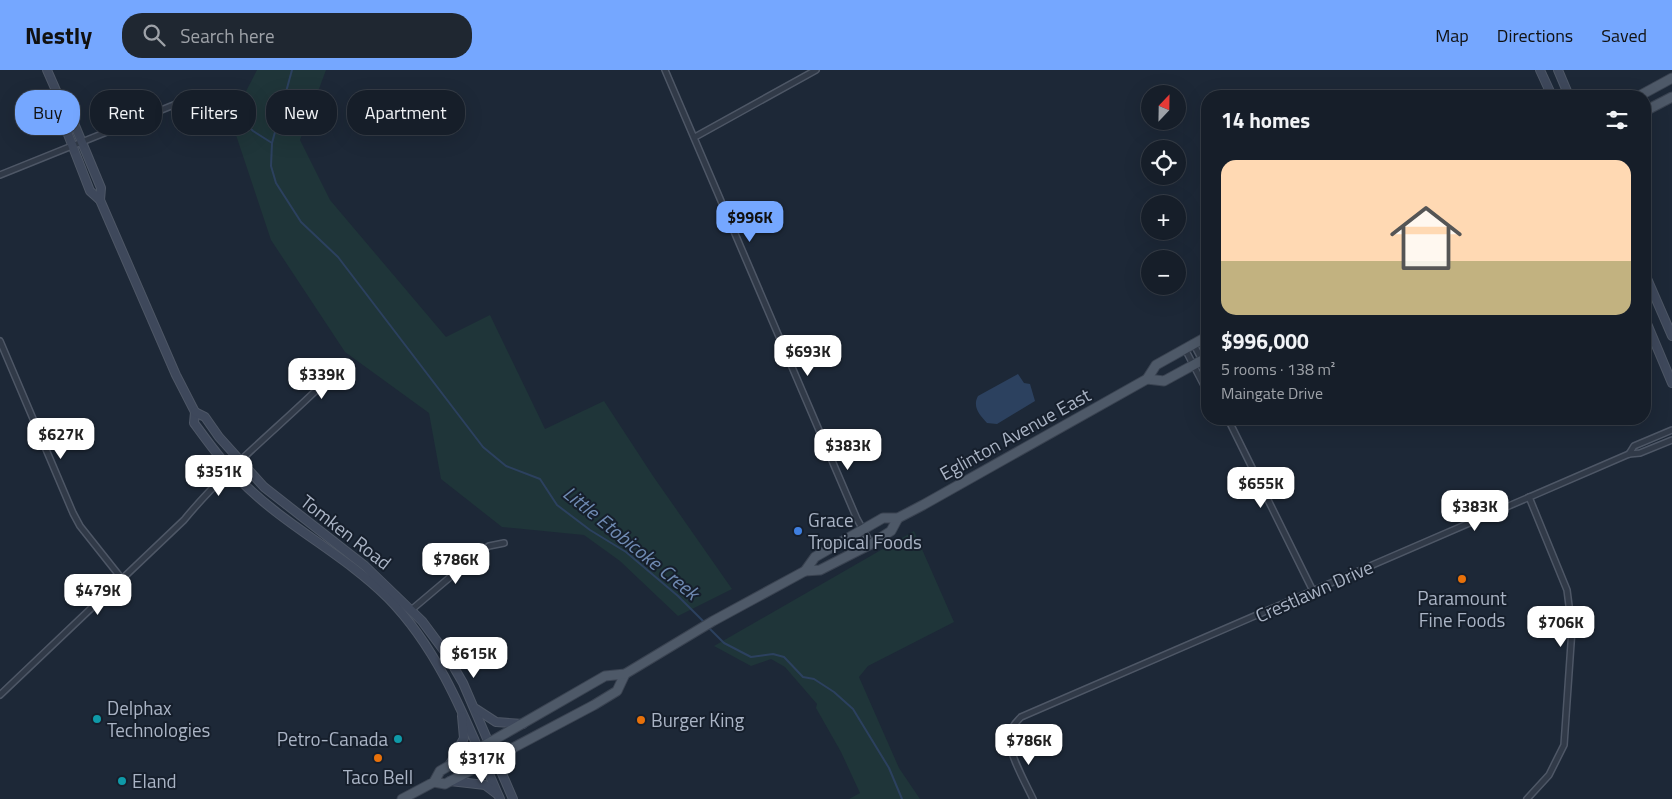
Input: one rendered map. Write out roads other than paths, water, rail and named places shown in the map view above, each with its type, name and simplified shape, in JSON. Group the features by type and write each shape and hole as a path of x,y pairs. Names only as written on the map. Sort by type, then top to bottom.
{"main road":[{"name":"Tomken Road","path":"47,70 56,90"},
{"path":"1540,70 1548,90"},
{"path":"1558,70 1567,90"},
{"path":"1650,90 1672,78"},
{"path":"1651,108 1672,97"},
{"name":"Tomken Road","path":"68,135 90,191 100,200 176,375 195,412 194,423 232,471 260,498 366,578 404,615 436,660 480,749 499,797"},
{"name":"Tomken Road","path":"79,135 101,188 100,200"},
{"path":"1651,288 1672,336"},
{"path":"1651,333 1672,383"},
{"name":"Eglinton Avenue East","path":"402,799 434,782 440,771 525,724 605,676 625,674 713,621 805,570 815,557 884,518 898,518 1147,379 1156,365 1201,340"},
{"name":"Eglinton Avenue East","path":"1147,379 1164,381 1201,360"},
{"name":"Tomken Road","path":"195,412 205,417 240,462 282,503 365,566 412,609 452,662 474,707 513,799"},
{"name":"Eglinton Avenue East","path":"805,570 820,570 870,544 891,531 898,518"},
{"name":"Eglinton Avenue East","path":"434,782 445,784 486,764 617,691 625,674"},
{"path":"474,707 496,722 525,724"},
{"path":"449,766 464,738 461,709"},
{"path":"450,781 485,785 499,797"}],"street":[{"path":"664,70 695,137 870,544"},
{"path":"695,137 816,70"},
{"path":"0,175 172,106"},
{"path":"0,341 73,513 80,526 122,579"},
{"path":"1194,343 1201,353"},
{"path":"1184,348 1201,380"},
{"path":"0,695 122,579 240,462 306,402 337,370"},
{"path":"1231,425 1313,591"},
{"name":"Crestlawn Drive","path":"1630,454 1634,446 1672,430"},
{"name":"Crestlawn Drive","path":"1033,799 1012,753 1009,738 1021,717 1630,454 1640,454 1672,440"},
{"path":"1527,799 1549,775 1564,745 1572,629 1567,590 1529,497"},
{"path":"404,615 482,551 489,546 504,543"}],"water":[{"path":"1018,374 1024,383 1030,384 1035,401 997,424 987,423 976,407 978,396"}],"waterway":[{"name":"Little Etobicoke Creek","path":"292,70 272,143 271,166 276,183 301,222 338,257 483,447 506,466 540,479 557,505 590,530 626,552 678,596 705,623"},
{"path":"256,133 272,143"},
{"name":"Little Etobicoke Creek","path":"708,627 724,643 751,657 773,654 784,657 803,677 814,679 834,692 853,709 889,768 902,799"}],"place":[{"name":"Grace Tropical Foods","path":"798,531"},
{"name":"Paramount Fine Foods","path":"1462,579"},
{"name":"Delphax Technologies","path":"97,719"},
{"name":"Burger King","path":"641,720"},
{"name":"Petro-Canada","path":"398,739"},
{"name":"Taco Bell","path":"378,758"},
{"name":"Eland","path":"122,781"}]}
